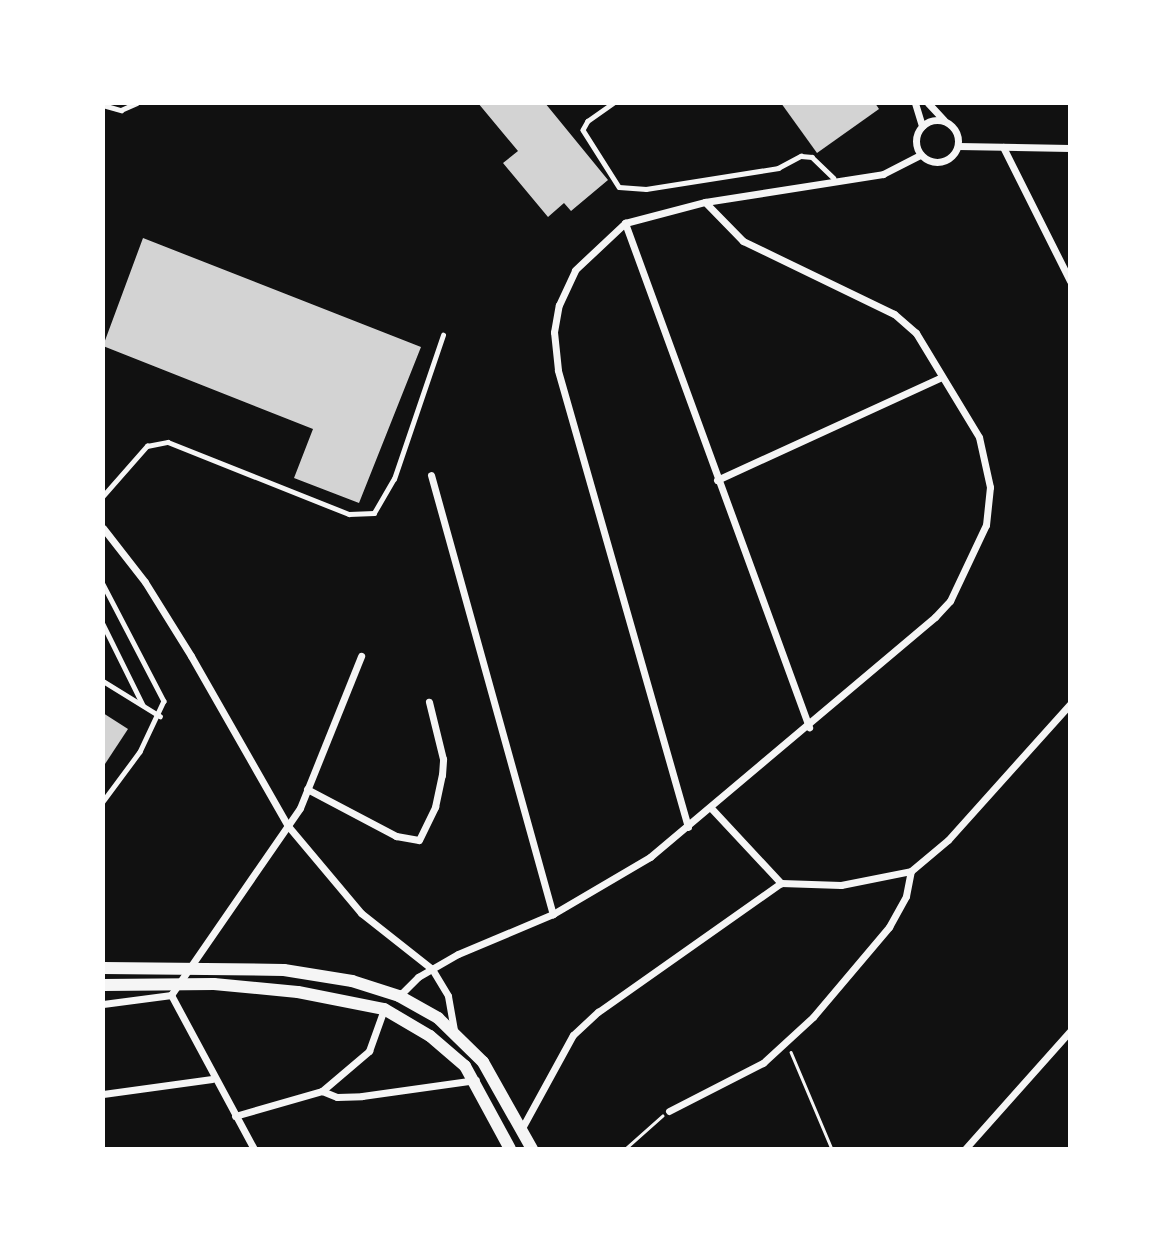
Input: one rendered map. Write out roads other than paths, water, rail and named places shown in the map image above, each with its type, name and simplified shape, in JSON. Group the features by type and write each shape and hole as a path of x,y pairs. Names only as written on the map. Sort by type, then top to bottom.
{"main road":[{"path":"103,968 190,966 284,970 352,981 399,996 455,1034 492,1072 532,1149"},
{"path":"103,985 173,991 214,984 298,992 384,1009 448,1049 476,1080 510,1149"}],"street":[{"path":"915,103 922,126 915,140 920,155"},
{"path":"928,103 956,131 958,146"},
{"path":"922,126 944,121"},
{"path":"688,827 558,370 554,332 559,305 575,270 625,223 705,202 834,178 883,174 920,155 942,162 958,146 1070,148"},
{"path":"1003,147 1067,265 1070,281"},
{"path":"399,996 432,969 476,945 553,914 650,858 809,727 950,601 986,526 990,487 984,452 973,422 942,377 923,342 903,320 762,252 721,223 705,202"},
{"path":"625,223 809,727"},
{"path":"717,480 942,377"},
{"path":"430,475 553,914"},
{"path":"103,528 125,553 178,635 288,826 361,913 432,969 448,996 455,1034"},
{"path":"103,1004 173,991 288,826 307,789 361,656"},
{"path":"307,789 414,842 421,838 432,814 443,760 429,702"},
{"path":"522,1128 573,1035 598,1012 781,884 841,885 911,871 948,840 1070,704"},
{"path":"711,808 781,884"},
{"path":"669,1111 763,1063 787,1042 889,927 906,896 911,871"},
{"path":"173,991 212,1079 254,1149"},
{"path":"235,1116 322,1091 369,1051 384,1009"},
{"path":"965,1149 1070,1031"},
{"path":"103,1094 212,1079"},
{"path":"322,1091 337,1097 362,1096 476,1080"}],"lane":[{"path":"103,105 121,110 137,103"},
{"path":"614,103 589,121 583,134 612,182 626,190 778,168 801,156 812,157 834,178"},
{"path":"103,496 147,446 168,442 349,514 374,513 394,479 443,335"},
{"path":"103,584 164,701 160,716 103,802"},
{"path":"103,624 143,705"},
{"path":"103,681 160,716"}]}
